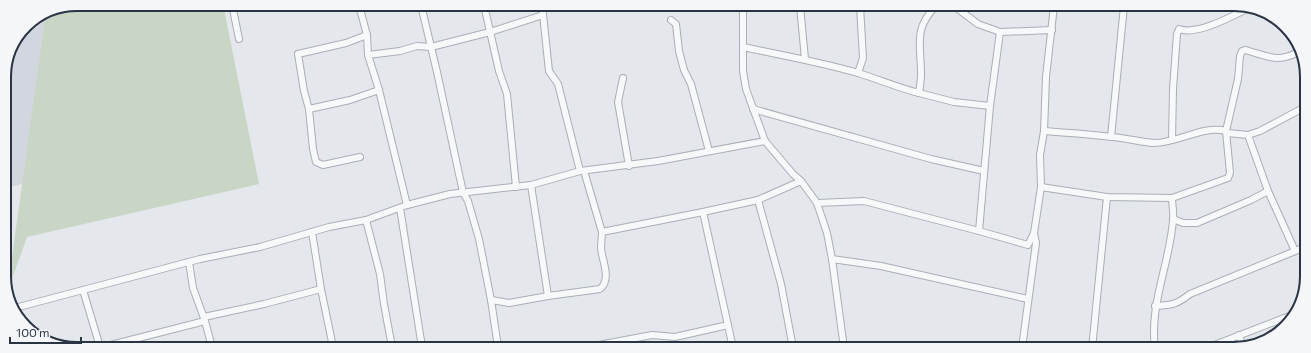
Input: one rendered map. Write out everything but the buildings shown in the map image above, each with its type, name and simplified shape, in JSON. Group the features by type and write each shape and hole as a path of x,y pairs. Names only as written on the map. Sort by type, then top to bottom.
{"street":[{"path":"233,11 239,38"},
{"path":"361,11 367,35 368,55 379,90 407,205"},
{"path":"422,11 463,192 468,201 479,239 497,342"},
{"path":"485,11 499,71 507,94 516,188"},
{"path":"491,300 509,303 589,291 604,286 606,278 601,248 602,232 582,171 558,84 549,71 543,11"},
{"path":"743,11 743,71 746,89 765,141 792,174 801,181 817,203 827,233 832,259 843,342"},
{"path":"800,11 805,59"},
{"path":"858,73 863,58 860,11"},
{"path":"919,93 921,73 918,43 919,35 926,17 931,11"},
{"path":"961,11 978,24 1000,32 1052,30"},
{"path":"817,203 864,202 1028,245 1034,233 1041,187 1040,155 1044,131 1046,77 1054,11"},
{"path":"1111,136 1124,11"},
{"path":"1172,140 1173,89 1177,34 1179,29 1187,32 1194,29 1205,28 1241,12"},
{"path":"368,55 400,51 417,46 431,48 544,15"},
{"path":"671,20 676,24 684,70 691,84 709,151"},
{"path":"979,231 990,106 1000,32"},
{"path":"360,157 323,165 316,162 298,54 346,43 367,35"},
{"path":"743,47 805,59 858,73 907,90 954,102 990,106"},
{"path":"1041,187 1107,197 1172,198 1228,178 1230,173 1227,132 1242,51 1245,50 1272,58 1284,58 1296,54"},
{"path":"623,78 618,102 629,166"},
{"path":"308,109 350,100 379,90"},
{"path":"753,109 931,159 984,171"},
{"path":"1044,131 1111,136 1155,143 1208,130 1219,129 1227,132 1248,135 1260,131 1300,111"},
{"path":"1248,135 1268,191 1295,251"},
{"path":"19,307 189,262 260,246 329,227 366,220 407,205 463,192 516,188 582,171 629,166 684,157 765,141"},
{"path":"602,232 758,200 801,181"},
{"path":"531,185 548,296"},
{"path":"1173,219 1183,223 1197,223 1251,200 1268,191"},
{"path":"1093,342 1107,197"},
{"path":"1154,342 1155,306 1167,255 1173,219 1172,198"},
{"path":"758,200 781,284 792,342"},
{"path":"400,208 421,342"},
{"path":"703,212 732,342"},
{"path":"366,220 380,274 391,342"},
{"path":"312,232 321,289 333,342"},
{"path":"1023,342 1036,243 1034,233"},
{"path":"1155,306 1179,303 1190,294 1300,249"},
{"path":"832,259 882,266 1028,299"},
{"path":"189,262 193,288 211,342"},
{"path":"119,342 321,289"},
{"path":"83,290 99,342"},
{"path":"1223,342 1285,318"},
{"path":"618,342 652,336 675,337 728,325"},
{"path":"1239,336 1241,342"}],"shaded area":[{"path":"52,16 107,164 11,187 11,73 13,60 22,40 30,30 40,22"}],"green space":[{"path":"77,11 224,11 259,184 27,237 11,281 11,264 45,20 64,12"}]}
